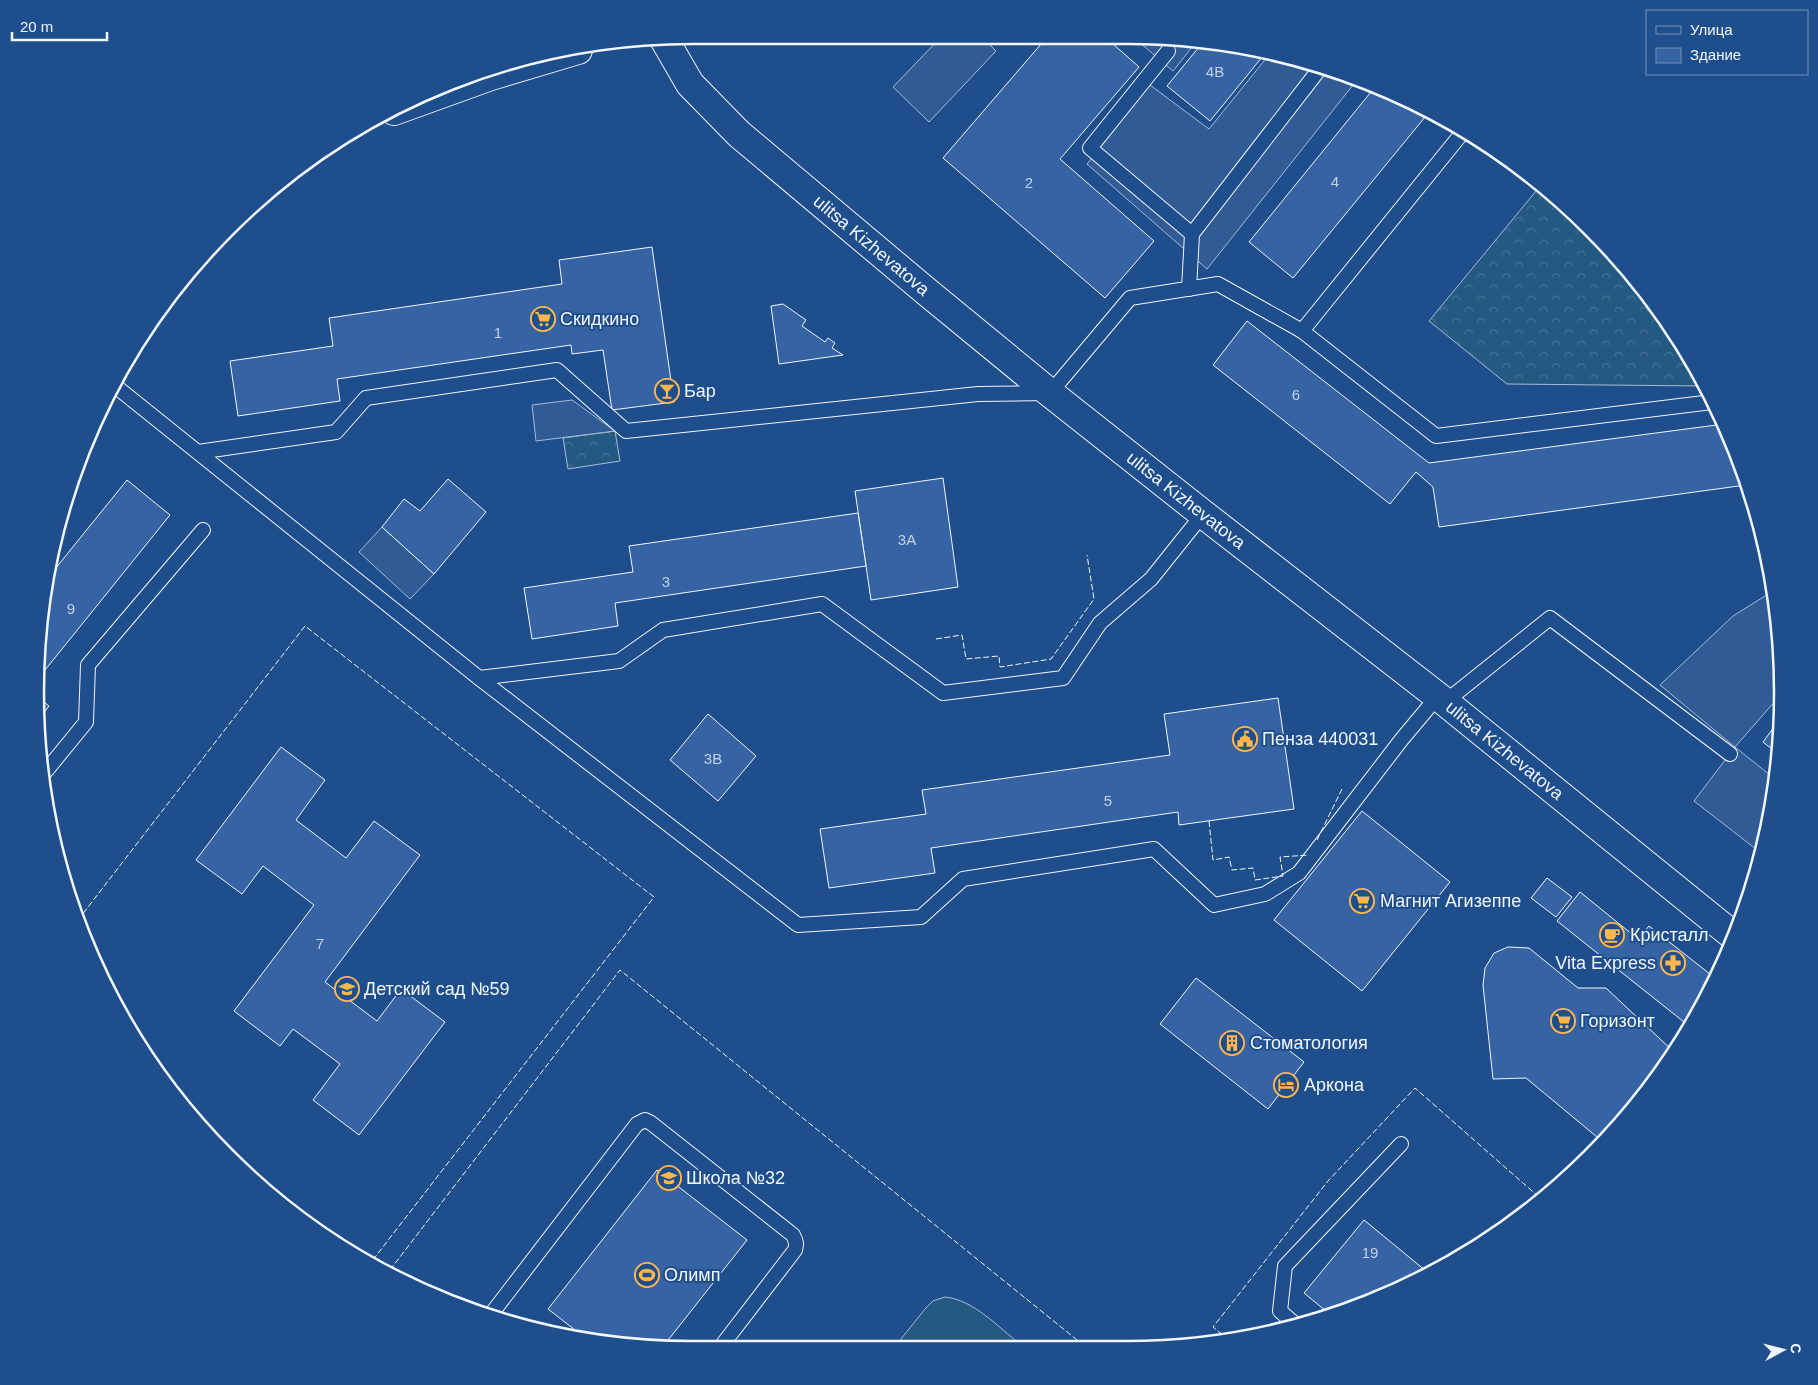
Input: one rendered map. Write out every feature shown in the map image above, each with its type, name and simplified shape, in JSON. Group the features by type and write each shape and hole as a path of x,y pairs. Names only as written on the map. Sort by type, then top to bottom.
{"main road":[{"name":"ulitsa Kizhevatova","path":"667,45 690,84 739,134 1050,393 1442,699 1728,932"},
{"path":"447,92 499,74"}],"lane":[{"path":"1168,52 1090,148 1192,234"},
{"path":"1189,289 1192,234 1316,73"},
{"path":"1302,331 1459,137"},
{"path":"198,452 336,432 366,398 557,370 626,431 978,394 1050,393 1130,298 1218,284 1302,331 1436,436 1705,403"},
{"path":"120,390 479,678 798,925 921,917 963,879 1154,849 1214,905 1265,894 1299,873 1402,739 1442,699 1550,618 1730,754"},
{"path":"479,678 619,661 663,630 822,604 943,693 1063,678 1100,623 1151,579 1203,514"},
{"path":"48,769 86,722 88,665 203,530"},
{"path":"494,1310 637,1124 646,1120 785,1229 796,1240 795,1250 725,1341"},
{"path":"1290,1320 1280,1311 1285,1266 1400,1144"}],"green space":[{"path":"1536,191 1584,234 1613,265 1665,332 1696,386 1507,384 1429,321"},
{"path":"615,431 620,461 568,469 563,438"},
{"path":"945,1297 966,1303 994,1322 1016,1341 899,1341 933,1301"}],"shaded area":[{"path":"934,44 989,44 996,51 929,122 893,87"},
{"path":"1142,44 1192,47 1173,71"},
{"path":"1265,59 1353,85 1207,269 1087,164 1150,85 1209,129"},
{"path":"572,400 615,431 536,441 532,405"},
{"path":"382,527 434,574 410,599 359,552"},
{"path":"1767,595 1773,650 1774,703 1735,747 1660,685 1733,616"},
{"path":"1735,747 1769,774 1755,848 1694,801"}],"building":[{"path":"1041,44 1113,44 1139,67 1060,159 1154,241 1105,298 943,158"},
{"path":"1198,48 1261,58 1210,121 1167,86"},
{"path":"1371,92 1425,118 1293,278 1249,242"},
{"path":"652,247 674,402 612,410 603,350 572,354 571,345 337,379 340,401 238,416 230,361 333,346 329,318 562,284 559,260"},
{"path":"783,304 806,320 802,326 825,342 828,338 835,343 832,348 843,355 779,364 771,306"},
{"path":"1247,321 1429,463 1716,425 1741,486 1439,527 1433,487 1416,472 1390,504 1213,365"},
{"path":"943,478 958,587 871,600 855,491"},
{"path":"448,479 486,512 434,574 382,527 404,499 420,511"},
{"path":"127,480 170,515 45,671 49,608 56,568"},
{"path":"858,513 866,566 615,603 618,626 532,639 524,588 633,572 629,546"},
{"path":"1278,698 1294,809 1179,825 1178,812 931,848 935,873 829,888 820,829 926,814 922,790 1170,755 1164,714"},
{"path":"44,702 49,706 44,712"},
{"path":"708,714 756,756 718,801 670,760"},
{"path":"1773,728 1772,749 1763,742"},
{"path":"281,747 325,780 296,820 346,858 374,821 420,855 325,982 377,1021 401,989 445,1022 359,1135 313,1100 340,1064 293,1029 280,1046 234,1011 314,905 263,866 242,894 196,860"},
{"name":"Магнит Агизеппе","path":"1362,811 1450,882 1362,991 1274,920"},
{"path":"1547,878 1572,897 1556,917 1531,898"},
{"path":"1580,892 1638,939 1649,926 1710,974 1684,1022 1557,921"},
{"name":"Горизонт","path":"1508,947 1529,948 1578,988 1606,988 1669,1047 1640,1087 1597,1137 1526,1078 1493,1079 1483,985 1485,968 1494,953"},
{"name":"Стоматология","path":"1196,978 1304,1062 1268,1109 1160,1024"},
{"name":"Олимп","path":"657,1170 747,1240 668,1340 608,1336 576,1331 548,1309"},
{"path":"1364,1220 1423,1268 1374,1292 1324,1310 1304,1293"}],"fence":[{"path":"936,639 962,635 966,659 999,656 1000,667 1051,659 1094,599 1087,555"},
{"path":"83,914 305,626 654,897 375,1258"},
{"path":"1317,840 1342,789"},
{"path":"1209,821 1213,860 1229,857 1232,870 1253,868 1255,880 1283,876 1280,857 1309,855"},
{"path":"392,1267 620,970 1078,1341"},
{"path":"1222,1334 1213,1327 1328,1181 1415,1088 1536,1194"}],"place":[{"name":"Скидкино","path":"543,319"},
{"name":"Бар","path":"667,391"},
{"name":"Пенза 440031","path":"1245,739"},
{"name":"Магнит Агизеппе","path":"1362,901"},
{"name":"Кристалл","path":"1612,935"},
{"name":"Vita Express","path":"1673,963"},
{"name":"Детский сад №59","path":"347,989"},
{"name":"Горизонт","path":"1563,1021"},
{"name":"Стоматология","path":"1232,1043"},
{"name":"Аркона","path":"1286,1085"},
{"name":"Школа №32","path":"669,1178"},
{"name":"Олимп","path":"647,1275"}]}
